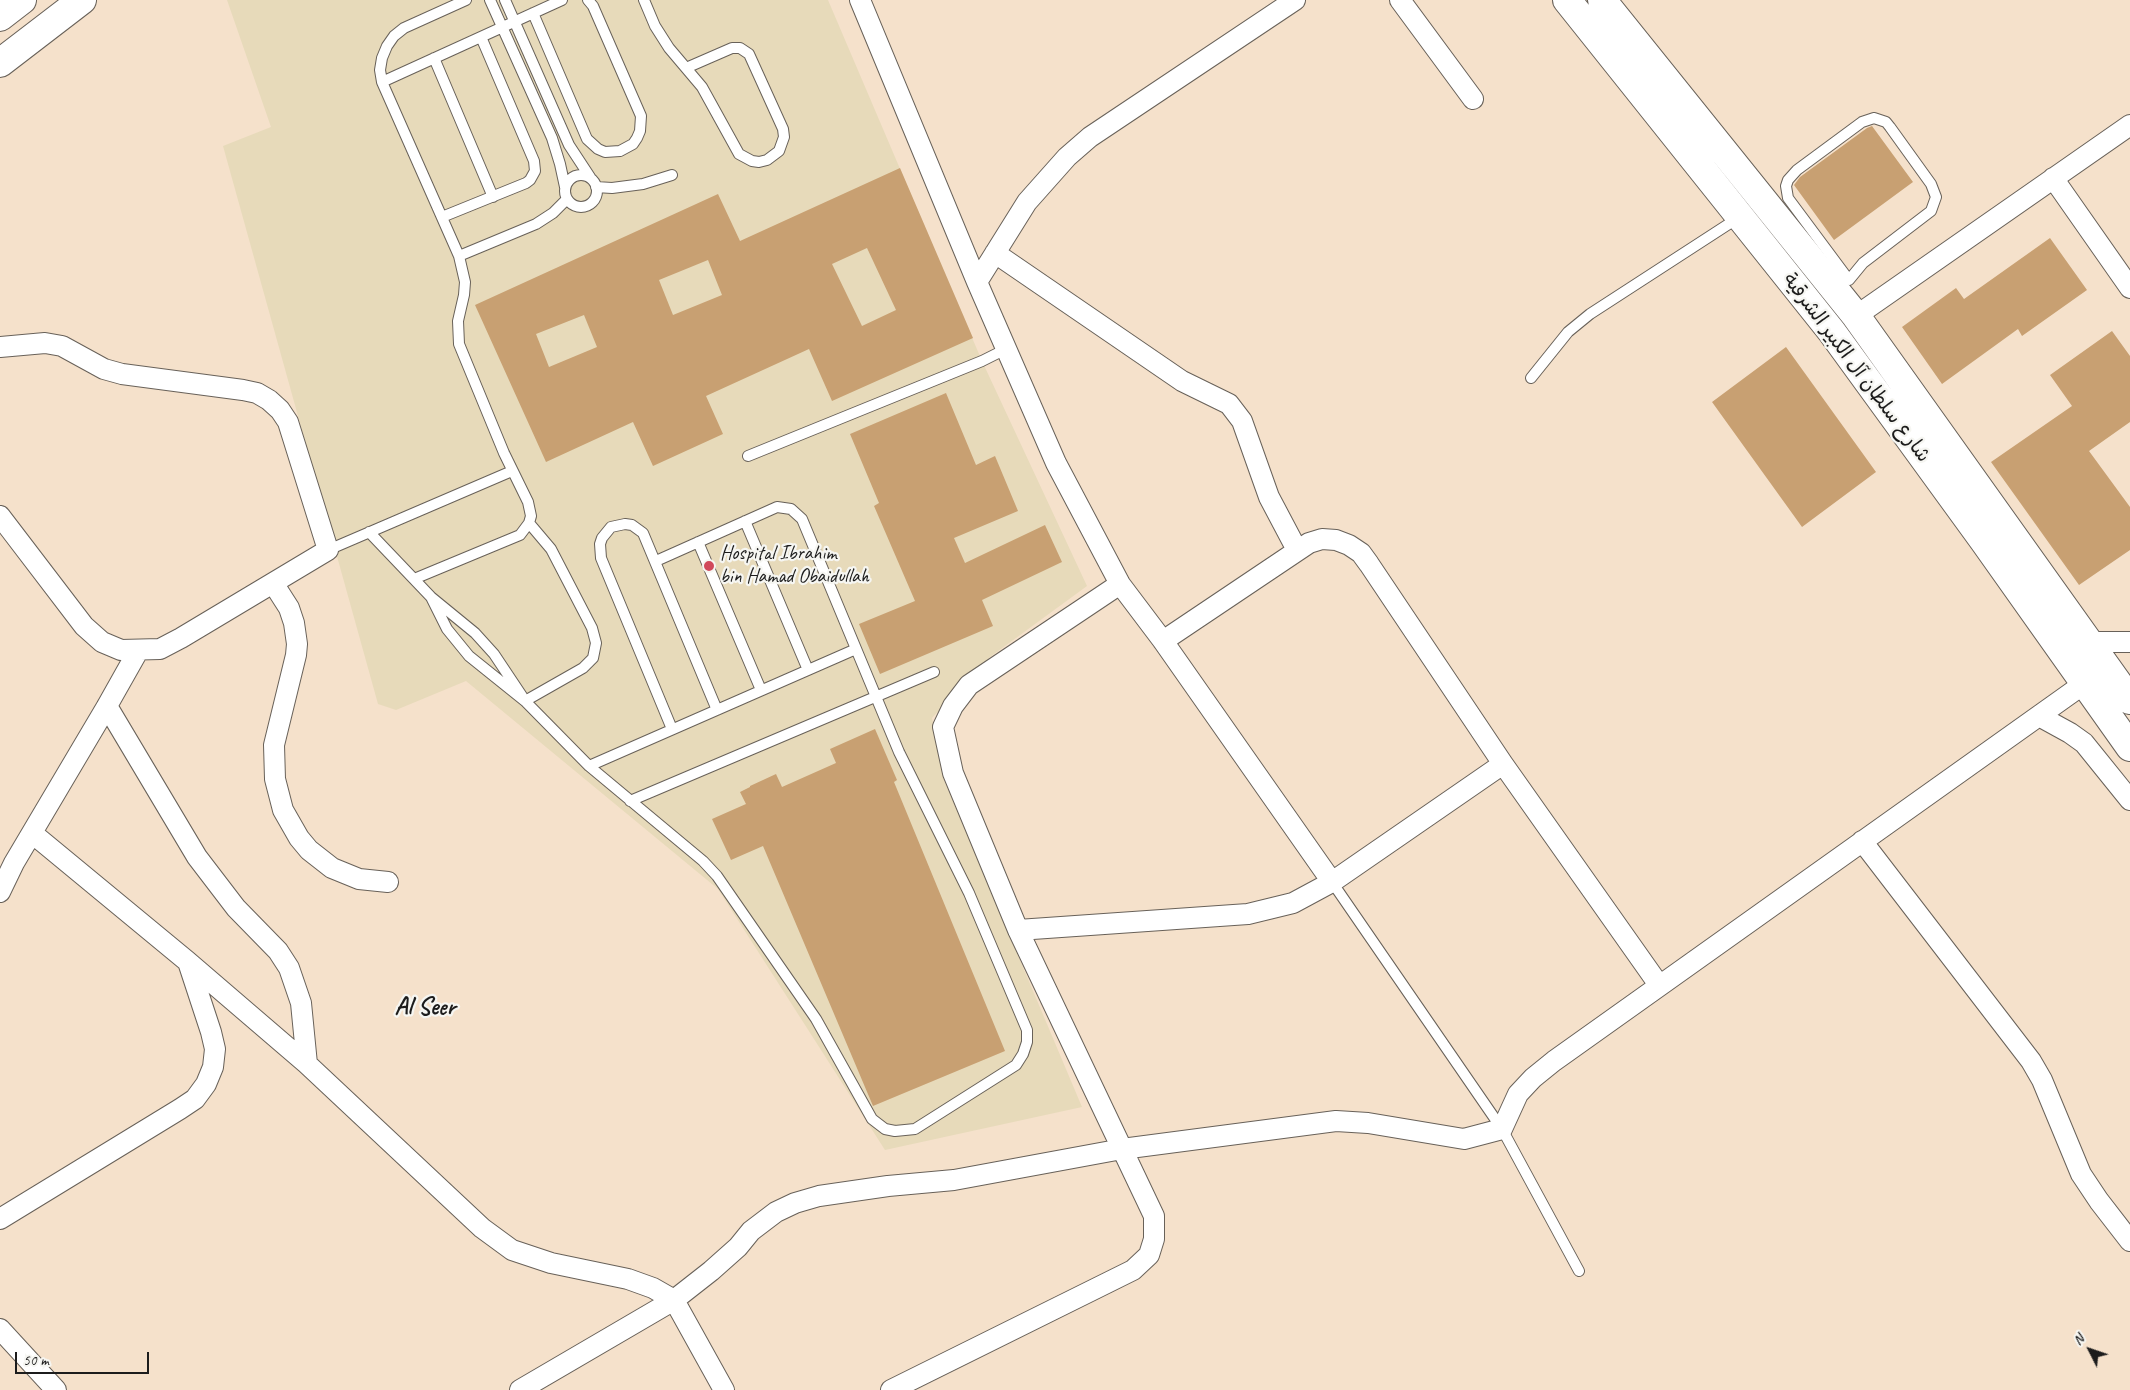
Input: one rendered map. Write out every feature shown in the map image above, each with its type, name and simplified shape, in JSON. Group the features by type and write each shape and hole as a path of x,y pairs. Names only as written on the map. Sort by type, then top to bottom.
{"main road":[{"path":"5,59 37,25 66,0"},
{"path":"5,59 82,0"},
{"name":"شارع سلطان آل الكبير الشرقية","path":"1567,0 1832,332 2130,747"},
{"name":"شارع سلطان آل الكبير الشرقية","path":"1602,0 1850,300 2130,700"}],"street":[{"path":"860,0 977,282 1056,463 1120,584 1163,641 1332,882"},
{"path":"977,282 1027,202 1067,156 1090,137 1295,0"},
{"path":"1400,0 1473,98"},
{"path":"1850,300 2053,178 2130,125"},
{"path":"2053,178 2130,288"},
{"path":"995,252 1182,381 1230,404 1242,421 1269,498 1297,550"},
{"path":"0,347 32,343 62,346 104,369 122,374 243,390 257,393 269,400 280,410 288,422 328,550 160,649 121,650 102,642 84,626 0,516"},
{"path":"1163,641 1309,543 1329,540 1349,545 1361,553 1503,764 1659,985"},
{"path":"273,583 289,608 294,622 297,644 274,745 275,779 283,810 299,838 309,850 326,864 345,875 359,879 388,882"},
{"path":"891,1390 1132,1270 1149,1255 1154,1239 1154,1216 1018,930 954,773 944,727 953,706 969,685 1120,584"},
{"path":"2089,642 2130,642"},
{"path":"0,892 10,870 108,706 138,650"},
{"path":"520,1390 674,1300 718,1265 752,1231 776,1212 795,1202 846,1192 954,1180 1122,1150 1336,1121 1368,1123 1464,1139 1502,1129 1518,1094 1533,1078 1659,985 2085,683"},
{"path":"108,706 196,857 236,908 278,951 289,968 300,1003 307,1064"},
{"path":"2039,716 2084,743 2130,800"},
{"path":"1018,930 1248,914 1292,902 1332,882 1503,764"},
{"path":"32,833 187,961 307,1064 482,1228 512,1250 551,1263 628,1279 653,1288 674,1300 724,1390"},
{"path":"1862,841 2031,1062 2042,1080 2081,1174 2098,1201 2130,1241"},
{"path":"0,1219 180,1109 195,1099 206,1084 213,1068 215,1049 187,961"},
{"path":"0,1329 56,1390"}],"lane":[{"path":"466,0 404,28 394,36 382,58 380,70 382,82 459,256 465,282 458,321 459,344 512,471 530,509 530,523 551,549 592,628 596,643 593,658 584,668 525,701"},
{"path":"490,0 552,138 560,164 567,199 577,206 584,206 594,200 596,187 569,145 505,0"},
{"path":"382,82 562,0"},
{"path":"533,13 587,139 598,149 605,152 620,152 633,144 637,138 640,131 640,116 593,6 588,0"},
{"path":"644,0 655,26 669,48 702,87 739,154 752,161 759,162 767,160 778,151 784,137 783,130 749,54 740,48 732,48 686,68"},
{"path":"442,217 530,180 534,175 535,166 481,37"},
{"path":"434,58 493,196"},
{"path":"1874,118 1886,122 1890,127 1931,184 1936,197 1931,211 1862,263 1850,300 1788,198 1786,186 1788,180 1797,170 1862,122 1874,118"},
{"path":"565,187 572,177 578,175 590,177"},
{"path":"596,187 620,187 642,184 672,175"},
{"path":"459,256 536,224 553,213 567,199"},
{"path":"1531,378 1568,332 1590,314 1740,217"},
{"path":"748,456 982,361 1006,349"},
{"path":"328,550 512,471"},
{"path":"431,597 442,621 457,643 482,668 525,701 589,766 703,861 728,889 816,1019 872,1119 885,1129 895,1131 915,1129 1016,1065 1023,1054 1027,1042 1027,1030 969,893 911,779 802,519 798,513 784,507 776,507 656,561"},
{"path":"745,521 808,670"},
{"path":"414,579 514,538 520,535 530,523"},
{"path":"672,729 602,558 600,544 602,538 611,527 618,524 632,525 643,533 717,710"},
{"path":"369,532 431,597 475,633 511,677 525,701"},
{"path":"698,542 761,690"},
{"path":"589,766 856,649"},
{"path":"630,801 934,672"},
{"path":"1332,882 1502,1129 1579,1271"}],"shaded area":[{"name":"Hospital Ibrahim bin Hamad Obaidullah","path":"227,0 828,0 982,361 1087,586 990,657 932,718 944,780 1082,1107 885,1150 718,889 466,681 396,710 378,704 223,146 271,127"}],"building":[{"path":"1872,126 1913,182 1834,240 1794,185 1800,177"},
{"path":"900,168 973,338 832,401 809,349 706,396 723,434 653,466 633,422 546,462 475,305 718,194 740,241","holes":["867,248 896,310 862,326 832,264","708,260 722,295 673,315 659,280","584,315 597,347 549,367 536,334"]},
{"path":"2050,238 2087,290 2022,336 2018,329 1942,384 1902,327 1956,288 1964,299"},
{"path":"2112,331 2130,356 2130,422 2089,451 2130,507 2130,550 2079,585 1991,462 2072,406 2050,375"},
{"path":"1786,347 1876,472 1802,527 1712,402"},
{"path":"946,393 976,465 995,456 1018,511 954,538 965,563 1045,525 1062,562 982,600 993,626 880,674 859,624 915,601 874,506 879,503 850,434"},
{"path":"875,729 897,780 894,782 1005,1051 873,1106 763,846 731,860 712,819 746,804 740,792 776,774 782,787 836,763 830,749"}],"place":[{"name":"Hospital Ibrahim bin Hamad Obaidullah","path":"709,566"}],"district":[{"name":"Al Seer","path":"425,1007"}]}
